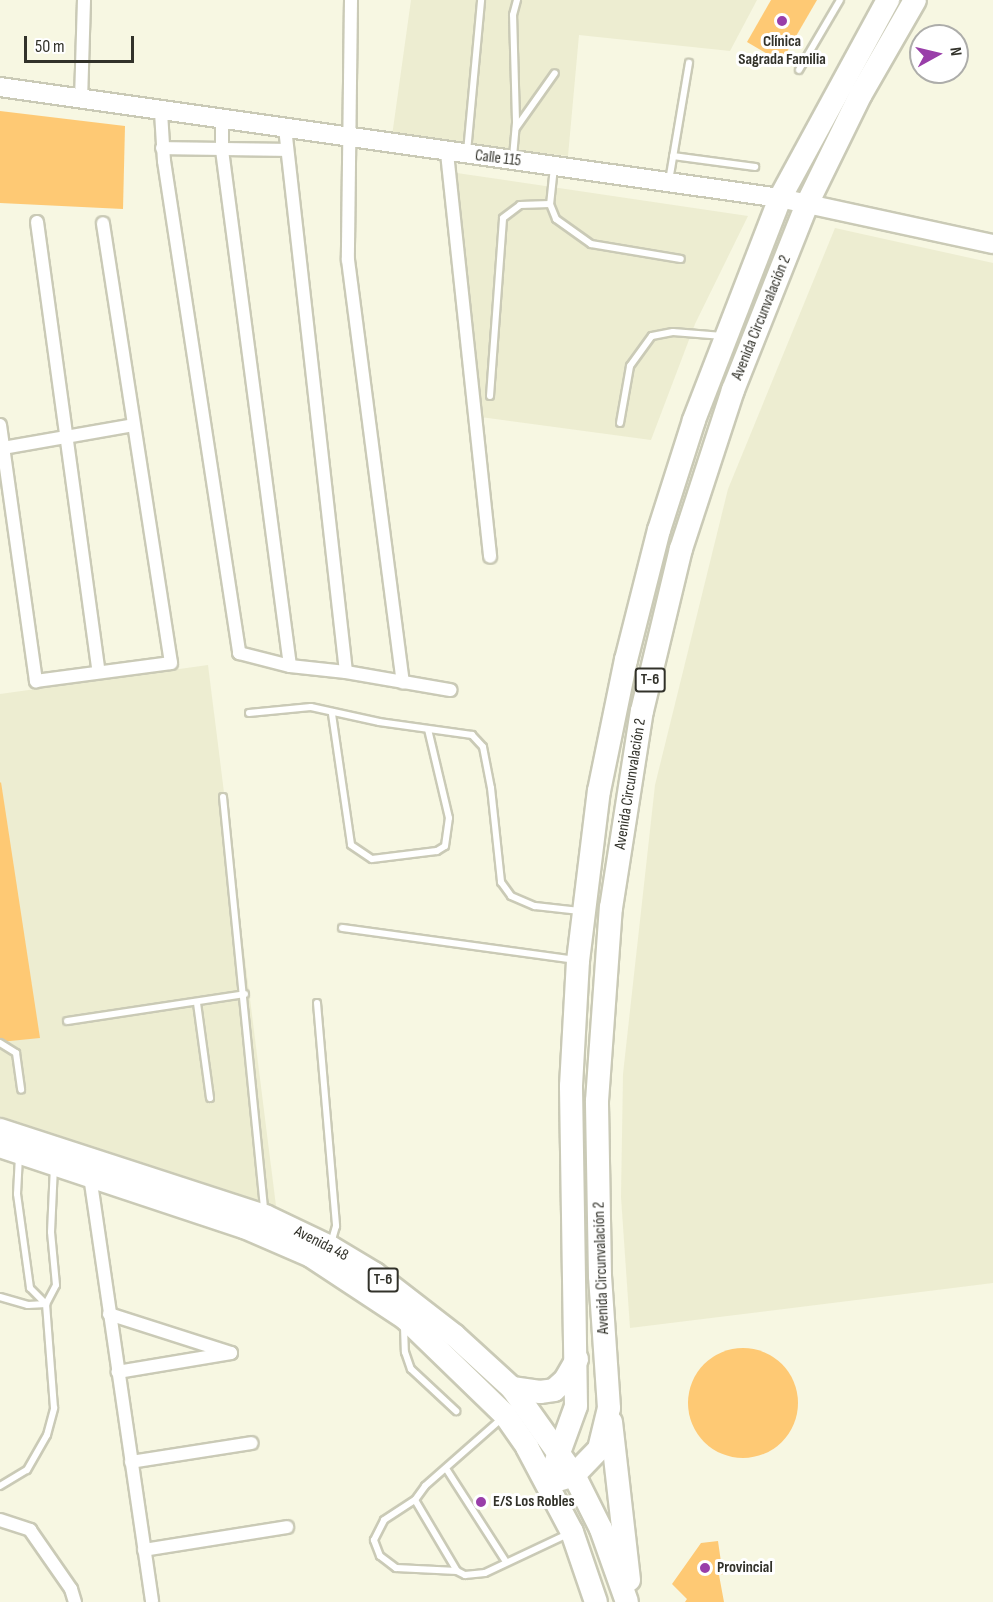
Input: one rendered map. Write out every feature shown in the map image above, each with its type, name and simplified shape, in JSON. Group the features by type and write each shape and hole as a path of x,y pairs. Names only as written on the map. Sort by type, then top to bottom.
{"highway":[{"name":"Avenida Circunvalación 2","path":"548,1483 576,1406 578,1359 571,1086 579,961 583,911 599,790 626,660 659,530 726,336 780,198 888,0"},
{"name":"Avenida Circunvalación 2","path":"548,1483 574,1474 599,1449 609,1408 600,1276 597,1101 611,908 640,722 681,549 733,390 808,202 861,94 915,0"},
{"name":"Avenida 48","path":"0,1130 265,1216 330,1247 375,1274 454,1335 512,1388 559,1449 574,1474 601,1529 629,1602"},
{"name":"Avenida 48","path":"10,1149 244,1227 311,1256 405,1318 505,1415 548,1483"},
{"path":"512,1388 540,1392 554,1390 565,1380 578,1359"},
{"path":"609,1408 629,1602"},
{"name":"T-6","path":"548,1483 572,1532 596,1602"}],"street":[{"path":"81,101 84,0"},
{"path":"351,0 348,260 403,682"},
{"name":"Calle 115","path":"0,87 81,101 348,136 467,156 669,181 808,202 993,244"},
{"path":"161,112 162,148 239,653 290,666 346,672 450,690"},
{"path":"222,119 222,150 290,666"},
{"path":"285,128 346,672"},
{"path":"162,148 286,150"},
{"path":"447,153 490,557"},
{"path":"37,222 70,437 99,672"},
{"path":"0,425 36,681 171,663 103,223"},
{"path":"3,448 133,425"},
{"path":"90,1176 152,1602"},
{"path":"109,1314 231,1353 118,1372"},
{"path":"131,1462 252,1443"},
{"path":"0,1520 30,1530 71,1589 75,1602"},
{"path":"144,1550 287,1527"}],"lane":[{"path":"467,156 481,0"},
{"path":"512,161 516,128 512,45 517,0"},
{"path":"799,70 840,0"},
{"path":"669,181 688,63"},
{"path":"516,128 555,73"},
{"path":"673,156 755,167"},
{"path":"554,166 550,204 556,219 591,244 681,259"},
{"path":"490,396 503,218 520,205 550,204"},
{"path":"620,423 630,366 652,336 673,332 726,336"},
{"path":"249,713 311,707 332,714 472,735 483,747 501,882 511,896 535,906 583,911"},
{"path":"332,714 351,845 372,859 437,851 445,846 449,818 428,729"},
{"path":"223,797 265,1216"},
{"path":"342,928 579,961"},
{"path":"67,1021 197,1003 244,994"},
{"path":"197,1003 210,1098"},
{"path":"317,1003 336,1226 330,1247"},
{"path":"0,1043 16,1053 21,1090"},
{"path":"10,1149 30,1288 46,1304"},
{"path":"0,1486 27,1470 47,1436 54,1408 46,1304 57,1285 51,1232 55,1163"},
{"path":"0,1298 28,1305 46,1304"},
{"path":"405,1318 405,1352 411,1369 456,1411"},
{"path":"505,1415 447,1470 425,1486 416,1500 384,1520 374,1540 380,1556 396,1568 457,1571 465,1575 485,1573 572,1532"},
{"path":"447,1470 506,1562"},
{"path":"416,1500 457,1571"}],"shaded area":[{"path":"411,0 757,0 730,51 579,35 568,156 392,136"},
{"path":"450,172 748,216 695,324 651,440 473,416"},
{"path":"835,228 993,263 993,1283 630,1328 621,1197 623,1074 655,785 728,489"},
{"path":"208,665 276,1206 0,1116 0,694"}],"building":[{"name":"Clínica Sagrada Familia","path":"771,0 817,0 781,62 747,42"},
{"path":"0,111 125,126 123,209 0,203"},
{"path":"0,783 40,1038 0,1042"},
{"path":"743,1348 764,1353 782,1364 793,1382 798,1403 793,1424 782,1442 764,1453 743,1458 722,1453 704,1442 693,1424 688,1403 693,1382 704,1364 722,1353"},
{"name":"Provincial","path":"718,1541 721,1562 726,1562 728,1573 719,1575 724,1602 685,1602 687,1599 672,1584 701,1543"}],"place":[{"name":"Clínica Sagrada Familia","path":"782,21"},
{"name":"E/S Los Robles","path":"481,1502"},
{"name":"Provincial","path":"705,1568"}]}
